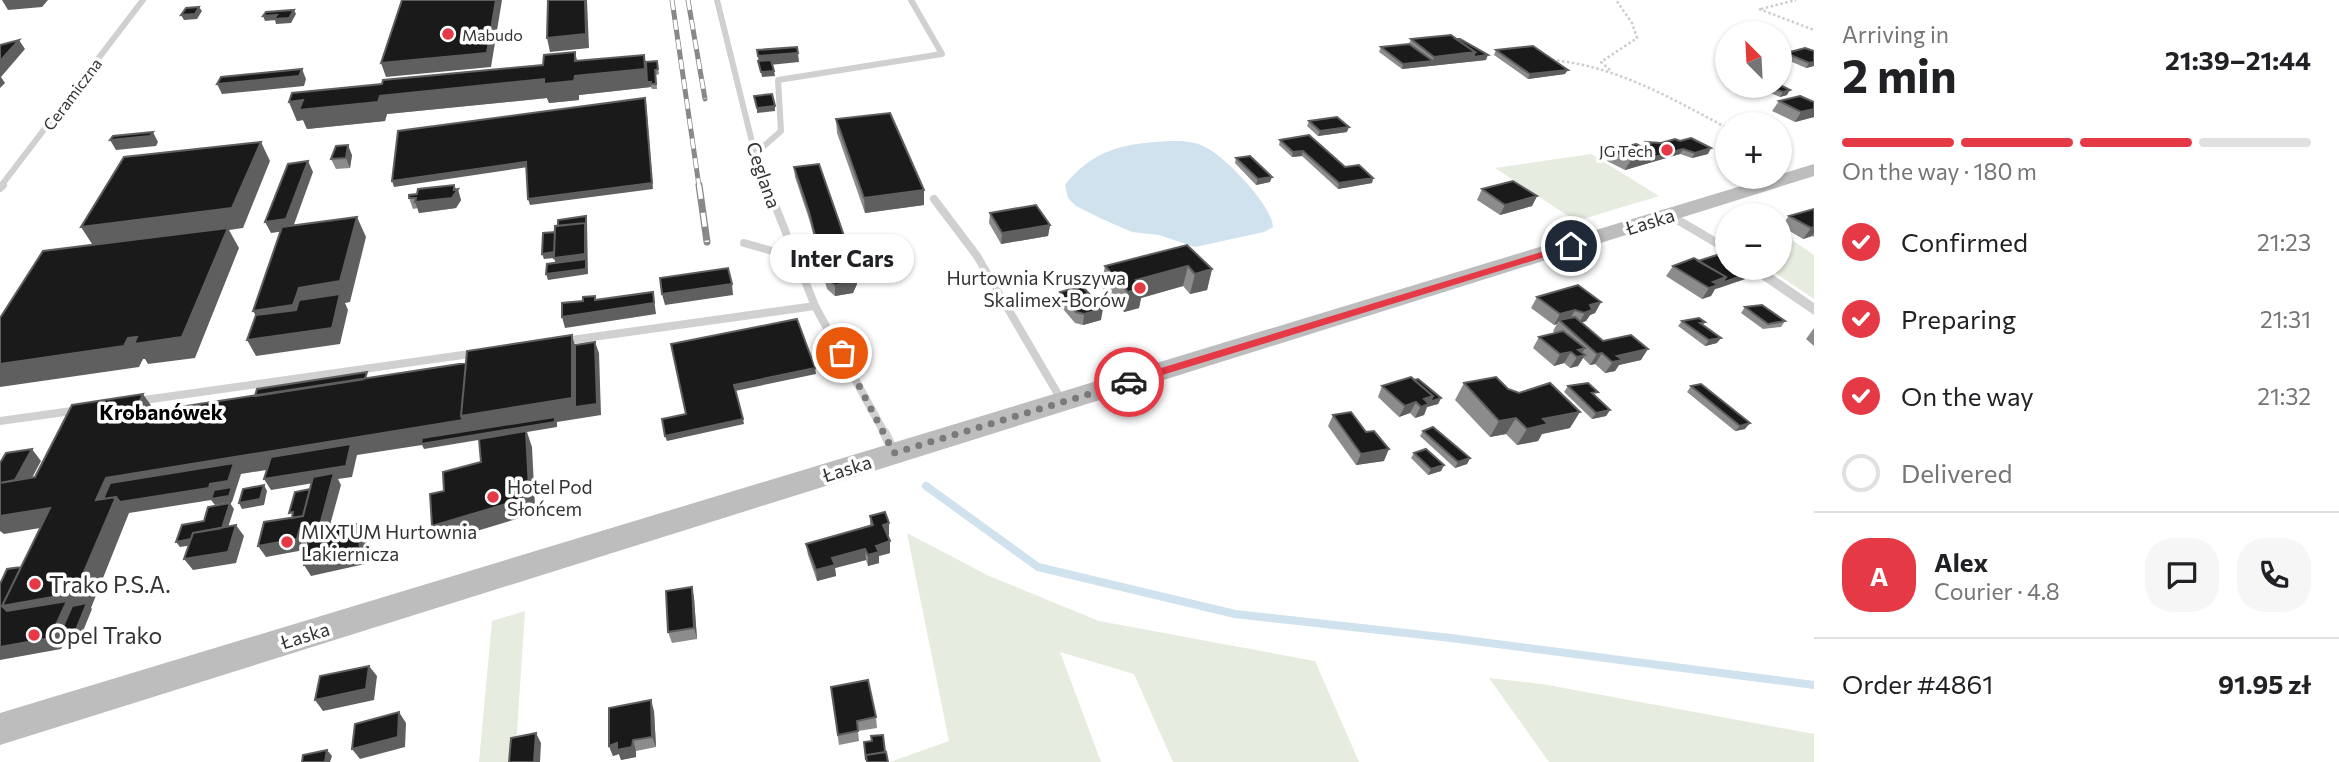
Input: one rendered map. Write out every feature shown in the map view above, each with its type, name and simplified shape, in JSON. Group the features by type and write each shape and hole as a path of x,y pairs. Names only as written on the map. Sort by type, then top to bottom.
{"main road":[{"name":"Łaska","path":"0,729 1814,170"}],"street":[{"path":"1671,215 1715,242"},
{"path":"1770,280 1814,310"}],"lane":[{"name":"Ceramiczna","path":"0,188 144,0"},
{"name":"Ceglana","path":"717,0 755,154 794,257 815,306 869,401 894,453"},
{"path":"755,154 781,131 778,80 942,54 911,0"},
{"path":"934,199 977,256 1063,402"},
{"path":"744,243 794,257"},
{"path":"552,343 815,306"},
{"path":"124,403 484,352"},
{"path":"0,421 83,409"}],"path":[{"path":"1614,73 1601,62 1637,38 1632,23 1616,0"},
{"path":"1796,0 1759,9 1814,30"},
{"path":"1547,61 1576,62 1614,73 1715,122"}],"shaded area":[{"path":"1591,154 1659,196 1576,221 1495,168"},
{"path":"1792,240 1814,255 1814,299 1786,280 1792,280"},
{"path":"907,533 987,575 1099,621 1315,661 1359,762 1173,762 1134,674 1060,652 1101,762 890,762 949,741"},
{"path":"525,611 515,762 479,762 492,621"},
{"path":"1489,678 1542,684 1814,734 1814,762 1549,762"}],"water":[{"path":"1170,141 1198,144 1225,161 1257,195 1271,218 1273,227 1264,232 1195,247 1159,235 1132,232 1076,206 1068,198 1065,185 1087,163 1099,156 1125,146"}],"building":[{"name":"Mabudo","path":"402,0 496,0 487,53 381,63"},
{"path":"548,0 585,0 586,34 547,38"},
{"path":"199,7 195,14 181,15 186,8"},
{"path":"294,10 289,18 274,19 277,15 263,16 266,12"},
{"path":"1451,35 1475,52 1434,57 1411,39"},
{"path":"1456,39 1488,55 1473,57 1475,52"},
{"path":"19,40 0,61 0,45"},
{"path":"1409,44 1433,61 1403,64 1381,47"},
{"path":"1533,46 1568,70 1530,74 1496,50"},
{"path":"797,47 798,53 758,56 757,50"},
{"path":"1805,48 1814,51 1814,62 1809,63 1792,56 1792,51"},
{"path":"575,52 575,61 644,55 645,69 575,76 574,81 544,84 544,79 380,96 378,102 299,110 303,100 289,102 292,93 382,84 383,80 543,65 544,55"},
{"path":"771,60 774,71 761,72 758,61"},
{"path":"657,61 656,84 651,84 647,82 646,62"},
{"path":"302,69 299,76 217,84 221,77"},
{"path":"772,94 775,106 757,108 754,96"},
{"path":"1800,96 1814,102 1814,109 1801,112 1779,101"},
{"path":"645,98 652,183 528,199 526,162 392,181 398,131"},
{"path":"890,113 924,190 864,198 836,119"},
{"path":"1337,117 1349,127 1320,131 1309,121"},
{"path":"153,132 150,136 110,140 113,136"},
{"path":"1309,135 1345,167 1359,165 1373,178 1339,183 1303,151 1293,152 1280,140"},
{"path":"1691,138 1711,148 1695,153 1683,149 1651,158 1654,153 1641,147 1650,144 1647,142 1661,143"},
{"path":"261,142 232,208 81,227 124,157"},
{"path":"1636,144 1654,153 1631,160 1613,150"},
{"path":"348,145 346,158 331,159 336,146"},
{"path":"1250,156 1272,177 1258,179 1236,158"},
{"path":"308,161 286,219 265,222 288,164"},
{"path":"819,164 857,273 853,282 835,285 826,278 794,167"},
{"path":"1513,181 1537,196 1505,205 1482,189"},
{"path":"454,185 454,190 458,189 452,198 415,202 416,198 409,198 409,195 417,194 418,189"},
{"path":"1036,205 1050,225 1002,233 990,213"},
{"path":"1814,209 1814,227 1811,228 1792,215"},
{"path":"586,216 586,228 585,223 558,226 558,220"},
{"path":"357,217 340,281 299,288 293,305 253,311 282,227"},
{"path":"585,223 585,254 554,258 555,226"},
{"path":"228,228 182,337 134,344 137,337 128,338 124,346 0,364 0,318 43,251"},
{"path":"555,232 554,252 542,254 543,233"},
{"path":"1187,245 1212,269 1195,274 1188,266 1136,280 1143,288 1128,292 1105,266"},
{"path":"1715,256 1715,271 1698,261"},
{"path":"1694,258 1715,270 1715,280 1718,280 1713,282 1718,285 1709,288 1673,266"},
{"path":"586,259 586,269 546,274 547,264"},
{"path":"728,268 732,284 662,294 660,278"},
{"path":"1578,285 1601,302 1590,305 1592,310 1584,313 1575,310 1560,314 1537,297"},
{"path":"1082,286 1103,309 1084,314 1076,312 1060,292"},
{"path":"653,292 654,303 562,317 562,303 583,301 583,297 595,296 595,300"},
{"path":"340,294 332,328 247,340 256,315 296,310 299,300"},
{"path":"1762,305 1785,321 1768,324 1745,307"},
{"path":"1575,317 1603,341 1631,335 1648,349 1617,356 1623,360 1612,362 1602,353 1597,354 1559,320"},
{"path":"1699,318 1705,322 1700,323 1721,338 1709,340 1682,321"},
{"path":"797,319 815,368 734,385 743,419 665,436 662,419 686,414 671,344"},
{"path":"1563,331 1585,348 1578,350 1585,355 1577,357 1571,352 1560,354 1539,337"},
{"path":"572,335 572,398 461,416 467,351"},
{"path":"595,342 597,404 575,407 575,345"},
{"path":"466,363 461,416 463,420 106,478 96,500 116,497 75,593 2,606 50,508 0,516 0,483 35,477 72,405 143,394 134,414"},
{"path":"367,372 365,379 255,396 257,389"},
{"path":"1411,377 1433,396 1424,399 1429,404 1421,407 1416,402 1405,406 1382,386"},
{"path":"1496,377 1508,389 1519,393 1550,383 1580,412 1543,419 1548,424 1527,429 1516,418 1499,421 1464,383"},
{"path":"1418,379 1441,398 1430,402 1433,396 1414,380"},
{"path":"1588,383 1598,392 1592,393 1610,410 1596,413 1568,386"},
{"path":"1701,384 1750,423 1740,426 1691,386"},
{"path":"1351,412 1366,432 1374,431 1389,449 1361,454 1333,415"},
{"path":"555,417 555,422 421,444 422,438"},
{"path":"1433,427 1470,458 1458,462 1423,431"},
{"name":"Hotel Pod Słońcem","path":"526,431 529,489 523,499 432,526 430,494 444,491 443,472 481,462 479,439"},
{"path":"351,444 346,466 264,479 271,457"},
{"path":"32,449 15,480 0,483 0,463 6,453"},
{"path":"1426,449 1444,465 1431,469 1414,453"},
{"path":"234,463 228,481 210,484 209,488 120,502 116,497 103,499 110,483"},
{"path":"334,473 320,525 300,528 297,539 258,546 264,522 303,516 313,477"},
{"path":"264,485 260,499 239,503 243,489"},
{"path":"232,487 229,496 211,499 214,490"},
{"path":"310,489 303,516 292,518 293,512 289,513 295,492"},
{"path":"230,503 222,528 193,533 191,539 176,542 182,525 204,521 208,507"},
{"path":"885,512 889,523 883,525 890,541 876,546 879,552 868,555 865,549 832,558 835,565 816,570 806,544 873,525 870,516"},
{"path":"361,523 359,553 304,565 309,535"},
{"path":"236,525 228,552 184,559 193,533"},
{"path":"21,567 2,606 7,611 67,601 50,638 0,647 0,584 7,569"},
{"path":"692,587 694,628 668,632 666,591"},
{"path":"87,603 74,635 58,638 72,606"},
{"path":"369,666 366,689 315,700 320,676"},
{"path":"868,680 876,717 857,721 858,731 838,735 831,687"},
{"path":"651,700 652,737 633,740 632,747 617,750 617,743 609,746 609,708"},
{"path":"399,712 398,737 352,749 355,724"},
{"path":"536,733 534,762 509,762 511,738"},
{"path":"883,735 885,752 866,755 866,760 864,742 872,741 871,736"},
{"path":"327,750 325,762 302,762 303,755"},
{"path":"886,752 888,762 867,762 866,755"}],"waterway":[{"path":"926,486 1038,567 1235,614 1451,638 1814,685"}],"railway":[{"path":"672,0 699,186"},
{"path":"688,0 705,99"},
{"path":"699,185 707,242"}],"way so far":[{"path":"842,353 894,453 1129,382"}],"place":[{"name":"Mabudo","path":"448,34"},
{"name":"JG Tech","path":"1667,150"},
{"name":"Hurtownia Kruszywa Skalimex-Borów","path":"1140,288"},
{"name":"Inter Cars","path":"842,353"},
{"name":"Hotel Pod Słońcem","path":"493,497"},
{"name":"MIXTUM Hurtownia Lakiernicza","path":"287,542"},
{"name":"Trako P.S.A.","path":"35,584"},
{"name":"Opel Trako","path":"34,635"}],"district":[{"name":"Krobanówek","path":"161,411"}],"route":[{"path":"1129,382 1571,246"}]}
